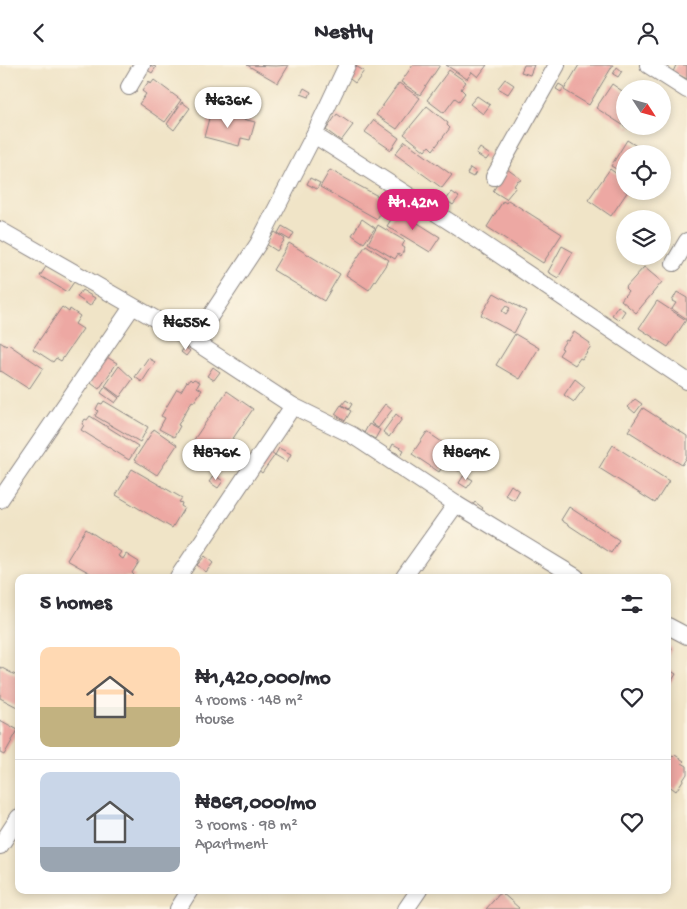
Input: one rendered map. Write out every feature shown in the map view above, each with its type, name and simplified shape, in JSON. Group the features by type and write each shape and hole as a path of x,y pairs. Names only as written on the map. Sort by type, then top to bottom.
{"street":[{"path":"129,87 142,65"},
{"path":"194,341 258,244 314,135 347,65"},
{"path":"494,177 557,65"},
{"path":"648,65 687,90"},
{"path":"314,135 462,229 687,381"},
{"path":"0,230 194,341 293,406 352,435 456,504 571,574"},
{"path":"674,263 687,241"},
{"path":"0,500 132,307"},
{"path":"180,574 293,406"},
{"path":"406,574 456,504"},
{"path":"671,627 687,635"},
{"path":"0,846 15,823"},
{"path":"178,909 187,894"},
{"path":"406,909 416,894"}],"building":[{"path":"149,65 156,67 152,73 146,69"},
{"path":"247,65 276,66 289,65 278,83"},
{"path":"354,65 364,71 355,83 346,76"},
{"path":"413,65 440,65 420,95 401,82"},
{"path":"446,65 487,65 478,77 472,72 467,79"},
{"path":"524,65 534,65 530,75 521,72"},
{"path":"579,65 613,65 589,105 564,90"},
{"path":"676,65 687,65 687,79 673,72"},
{"path":"617,67 622,71 618,77 613,74"},
{"path":"449,70 466,82 461,89 465,93 459,101 455,98 444,113 427,100"},
{"path":"505,79 514,85 508,94 498,88"},
{"path":"154,80 181,100 165,122 139,104 146,94 142,91 149,81 151,84"},
{"path":"399,83 420,98 397,129 376,115"},
{"path":"559,84 564,87 561,92 556,89"},
{"path":"612,84 616,87 616,121 596,108"},
{"path":"304,88 311,92 309,97 301,94"},
{"path":"477,96 490,105 483,114 470,104"},
{"path":"182,102 190,108 174,130 167,124"},
{"path":"427,106 448,123 447,125 450,128 433,150 429,146 425,151 404,134"},
{"path":"211,111 255,122 250,140 241,138 239,146 204,137"},
{"path":"337,114 353,125 341,141 326,130"},
{"path":"374,120 399,138 391,150 365,132"},
{"path":"627,140 635,145 624,145"},
{"path":"405,141 452,175 442,188 395,154"},
{"path":"480,148 490,155 486,160 476,154"},
{"path":"616,158 616,169 611,166"},
{"path":"470,168 476,172 473,177 467,174"},
{"path":"507,169 521,179 520,181 518,180 514,186 516,187 506,199 493,191"},
{"path":"610,169 616,173 616,200 622,200 611,216 588,200"},
{"path":"330,170 387,201 377,219 320,187"},
{"path":"310,178 320,183 317,189 307,184"},
{"path":"452,192 459,197 453,205 446,200"},
{"path":"508,200 562,234 543,263 487,227 503,201 506,203"},
{"path":"397,210 440,237 430,252 387,226"},
{"path":"362,219 375,228 364,243 352,235"},
{"path":"378,225 405,241 402,246 405,248 401,256 398,254 395,259 368,243"},
{"path":"282,226 294,233 290,240 278,233"},
{"path":"275,232 285,239 277,251 266,244"},
{"path":"289,243 340,274 324,301 273,270"},
{"path":"366,245 389,260 369,290 346,275"},
{"path":"562,246 573,252 558,278 548,272"},
{"path":"47,265 74,282 67,292 40,276"},
{"path":"644,267 662,282 636,313 621,300 628,291 625,288"},
{"path":"82,290 95,298 90,306 77,297"},
{"path":"677,292 687,298 687,319 672,309 676,303 672,301"},
{"path":"494,293 526,311 514,333 481,315","holes":["506,306 510,308 506,314 502,311"]},
{"path":"657,301 686,320 668,347 639,328"},
{"path":"618,306 625,311 619,320 612,315"},
{"path":"62,307 69,312 70,309 80,316 75,324 83,329 61,361 56,358 53,362 33,349"},
{"path":"574,332 590,343 589,345 591,346 575,365 559,355 566,340 568,341"},
{"path":"515,334 539,348 520,379 496,365"},
{"path":"0,342 6,346 8,344 43,368 29,389 0,372"},
{"path":"185,347 190,351 186,356 181,352"},
{"path":"105,356 117,363 99,389 88,381"},
{"path":"148,358 155,362 142,382 135,377"},
{"path":"119,366 133,379 120,397 105,386"},
{"path":"213,367 220,372 214,380 207,376"},
{"path":"190,379 200,382 197,387 202,390 194,402 192,401 178,425 180,426 174,437 159,429 165,418 161,416 177,389 181,391"},
{"path":"575,379 585,387 574,402 564,395"},
{"path":"105,387 119,398 115,403 101,393"},
{"path":"227,391 253,409 217,462 191,444"},
{"path":"635,399 642,404 635,413 628,407"},
{"path":"346,400 352,404 349,409 342,405"},
{"path":"104,401 148,427 140,442 95,416 99,403 102,404"},
{"path":"385,404 392,410 378,428 371,423"},
{"path":"341,405 351,411 345,421 335,414"},
{"path":"643,408 687,436 687,457 682,465 628,431"},
{"path":"396,414 402,419 389,437 383,432"},
{"path":"90,416 138,446 129,460 81,430 85,419 87,420"},
{"path":"369,424 380,430 375,439 364,433"},
{"path":"154,429 177,445 157,475 134,460"},
{"path":"427,432 454,450 439,472 412,454"},
{"path":"393,444 404,450 401,455 390,450"},
{"path":"613,445 669,481 655,503 599,468"},
{"path":"279,448 291,454 287,462 275,455"},
{"path":"270,451 275,455 262,473 257,469"},
{"path":"455,460 463,464 459,471 451,466"},
{"path":"132,469 182,498 179,502 182,503 181,506 184,508 172,528 116,495"},
{"path":"214,475 223,481 218,488 209,482"},
{"path":"464,475 473,480 467,488 459,483"},
{"path":"511,485 519,491 514,500 505,495"},
{"path":"475,502 483,508 479,513 471,507"},
{"path":"569,507 619,540 611,553 561,520"},
{"path":"86,529 121,552 118,556 123,559 126,554 139,562 133,574 92,574 67,560"},
{"path":"205,556 213,563 206,572 197,565"},
{"path":"0,667 15,675 15,706 0,698"},
{"path":"671,671 676,674 671,682"},
{"path":"0,720 15,728 15,735 4,755 0,753"},
{"path":"671,755 673,757 675,755 684,761 682,763 687,766 687,774 676,791 671,787"},
{"path":"499,894 503,894 519,908 518,909 486,909"}]}
